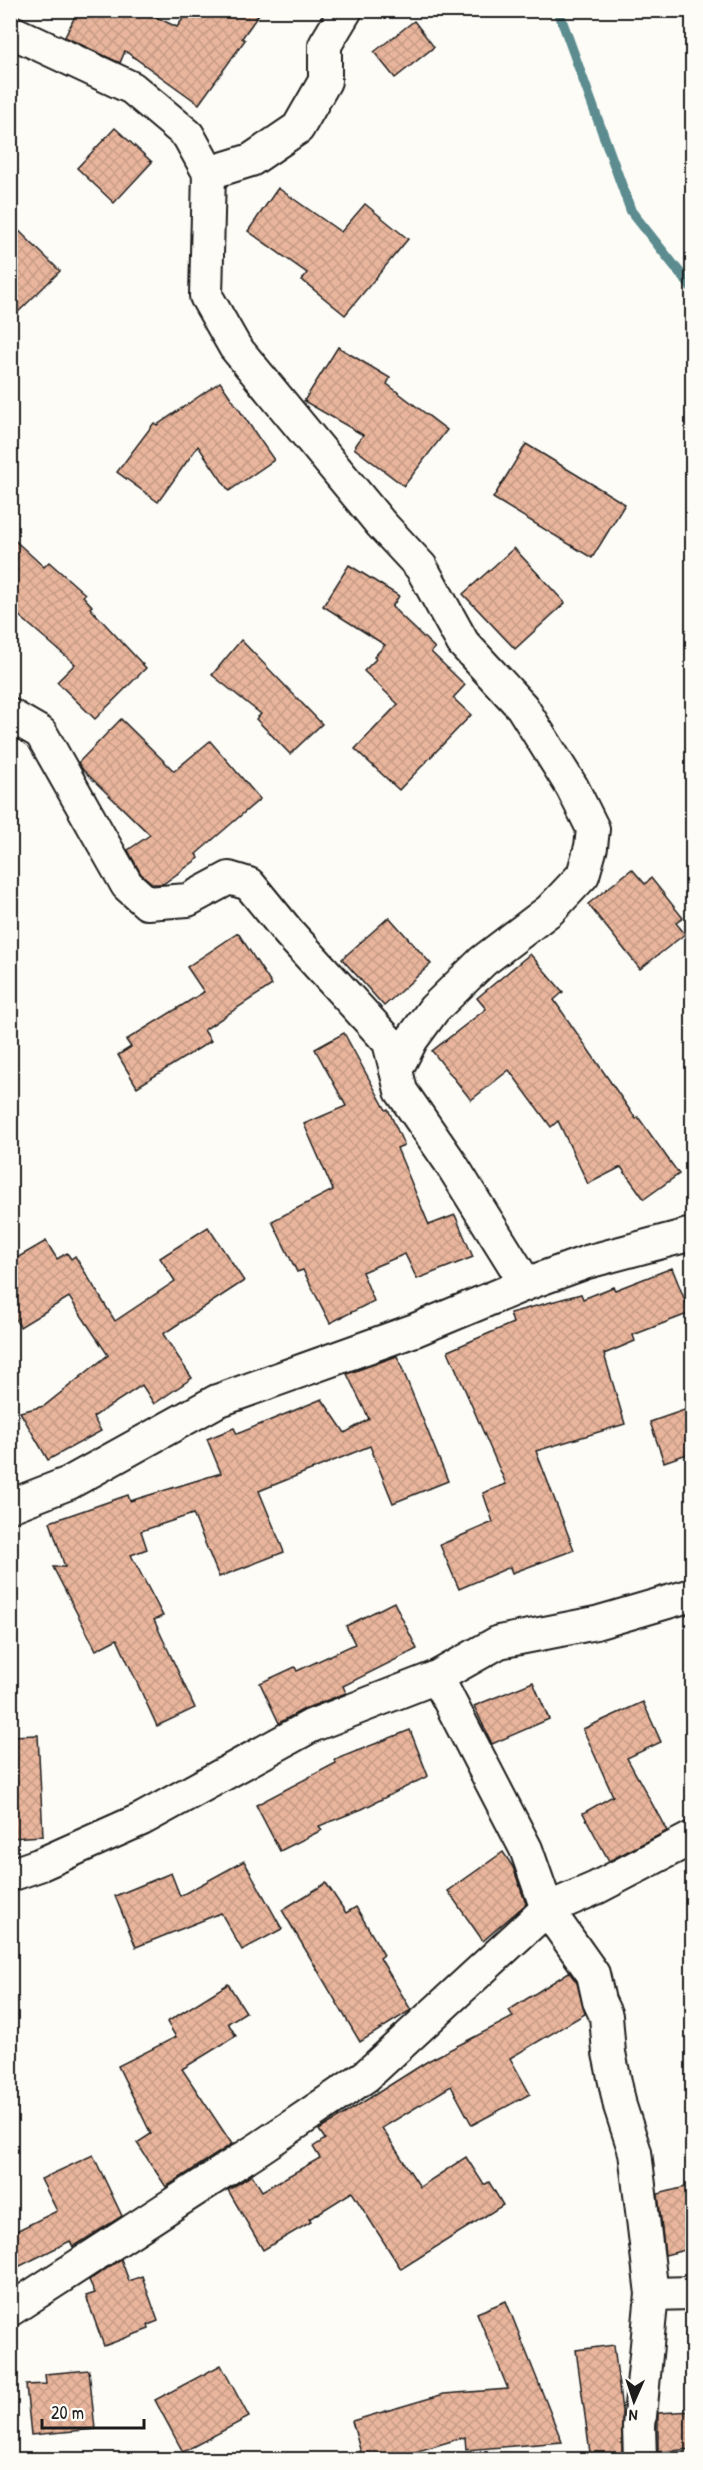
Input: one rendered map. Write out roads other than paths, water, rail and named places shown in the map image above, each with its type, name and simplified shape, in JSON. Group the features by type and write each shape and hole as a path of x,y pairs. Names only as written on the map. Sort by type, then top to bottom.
{"street":[{"path":"209,173 251,160 298,128 325,81 325,45 346,10"},
{"path":"10,31 132,88 188,135 209,173 206,296 235,347 381,524 420,567 463,643 522,707 572,787 593,829 591,847 583,875 550,910 483,961 434,1009 412,1039 396,1070"},
{"path":"10,715 41,733 127,885 147,903 188,900 229,878 249,884 290,933 389,1042 401,1092 450,1162 526,1284"},
{"path":"10,1506 69,1483 217,1401 415,1330 526,1284 587,1262 693,1234"},
{"path":"10,1875 39,1865 142,1819 311,1726 436,1677 498,1642 596,1623 693,1595"},
{"path":"436,1677 526,1849 548,1909 593,1974 599,2001 606,2016 609,2053 620,2106 635,2152 652,2294 639,2426 640,2460"},
{"path":"10,2310 366,2076 548,1909 596,1888 693,1838"},
{"path":"652,2294 693,2293"}],"waterway":[{"path":"558,10 631,211 692,288"}]}
